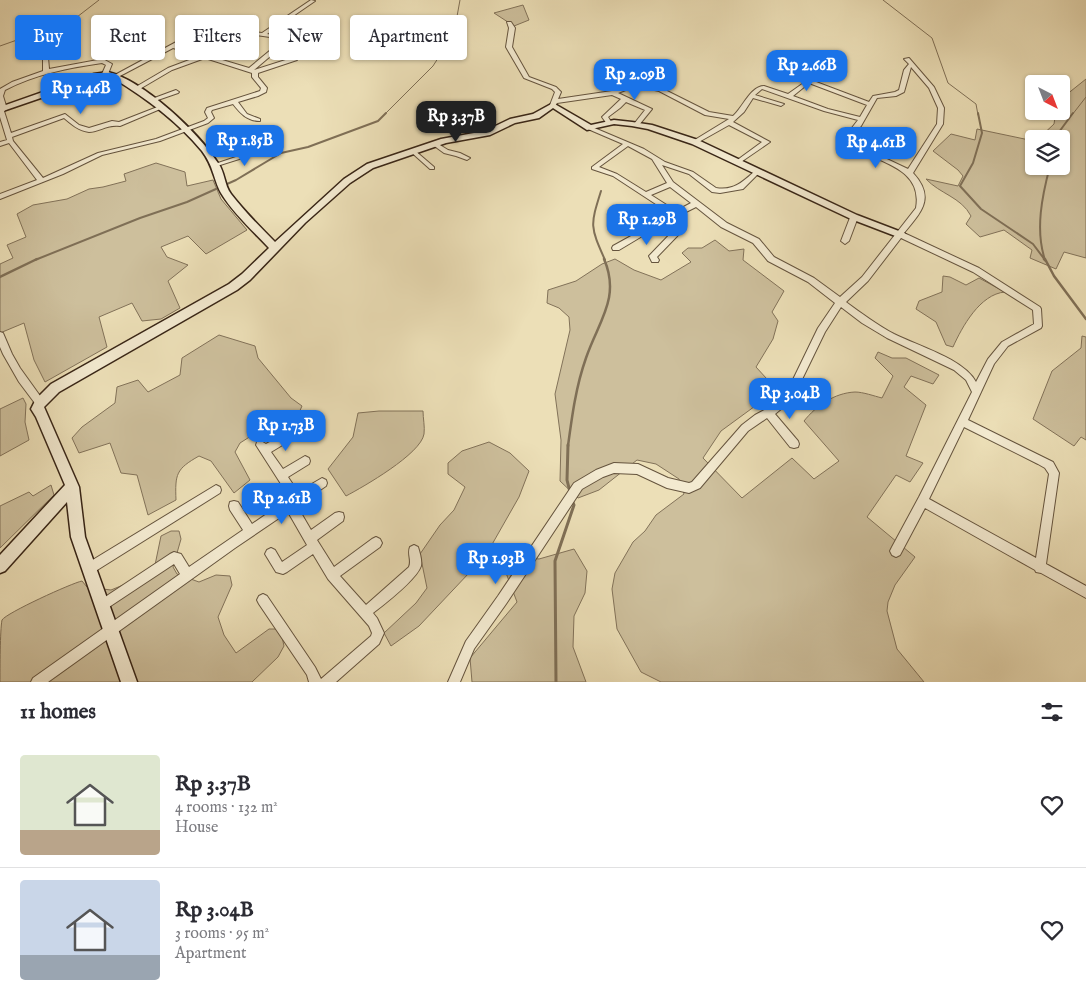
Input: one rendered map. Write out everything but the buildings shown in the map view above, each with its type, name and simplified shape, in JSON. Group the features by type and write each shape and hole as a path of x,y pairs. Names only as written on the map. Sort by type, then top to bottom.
{"street":[{"path":"262,35 313,1"},
{"path":"509,23 512,28 509,47 527,78 554,88 558,94 554,103"},
{"path":"252,71 287,39 262,35"},
{"path":"116,76 174,46"},
{"path":"45,60 46,71"},
{"path":"136,89 170,69 194,60"},
{"path":"222,60 252,71 291,60"},
{"path":"42,180 9,138 0,96 2,89 46,71 106,61 109,64 105,74"},
{"path":"454,682 470,645 578,486 600,473 614,468 638,469 668,483 689,488 696,485 745,428 783,403 794,390 821,330 840,302 865,279 901,235 917,213 922,200 909,173 848,142 847,138 876,97 900,92 909,62 932,88 941,108 940,124 909,173"},
{"path":"0,197 100,154 158,140 211,119 209,109 263,92 264,88 252,71"},
{"path":"2,109 86,79 105,74 116,76 162,107 186,129 215,165 221,186 274,248"},
{"path":"796,76 870,104"},
{"path":"789,96 809,81"},
{"path":"129,682 112,629 78,537 72,487 38,409 40,403 55,388 234,287 302,221 358,174 375,163 434,144 487,133 513,121 536,116 554,103 613,93 631,85 650,86 661,90 707,114 731,120 767,142"},
{"path":"695,142 731,120 755,90 762,87 826,110 862,119"},
{"path":"152,100 176,92"},
{"path":"613,93 649,109 637,124"},
{"path":"752,96 780,104"},
{"path":"609,124 605,117 625,99"},
{"path":"234,101 245,115 258,120"},
{"path":"554,103 590,128 642,150 655,160 691,173 714,190 720,191 741,187 758,172"},
{"path":"0,144 9,138 66,116 79,127 87,130 112,123 124,123 162,107"},
{"path":"590,128 609,124 637,124 695,142 854,217 901,235 976,270 1037,308 1038,326 1000,348 991,362 923,501 896,551"},
{"path":"738,162 774,136"},
{"path":"434,144 446,152 467,158"},
{"path":"627,144 594,168 615,175 676,214"},
{"path":"215,165 269,148"},
{"path":"413,151 432,168"},
{"path":"655,160 671,184 724,224 756,241 771,259 811,280 890,336 957,367 969,377 977,393"},
{"path":"646,195 671,184"},
{"path":"616,248 697,203"},
{"path":"845,241 854,217"},
{"path":"655,260 653,256 678,231 665,220"},
{"path":"0,335 12,364 40,403"},
{"path":"768,412 794,444"},
{"path":"962,422 1042,462 1053,470 1040,568"},
{"path":"296,432 263,447 281,476 312,542 332,575 377,628 378,637 326,682"},
{"path":"281,476 305,461"},
{"path":"37,682 250,531 322,483"},
{"path":"0,566 72,487"},
{"path":"90,568 216,490"},
{"path":"923,501 1086,592"},
{"path":"234,506 250,531"},
{"path":"271,554 281,568 339,517"},
{"path":"332,575 376,543"},
{"path":"365,613 413,571 416,564 414,552"},
{"path":"103,605 174,558 177,558 187,575"},
{"path":"263,600 311,671 316,682"}],"shaded area":[{"path":"523,5 529,20 514,26 494,13"},
{"path":"1086,79 1086,258 1064,252 1056,269 1030,258 1032,250 1004,230 980,237 966,224 971,216 962,204 926,179 958,186 963,176 933,151 951,134 975,140 977,129 1025,139 1025,175 1070,175 1070,130 1048,130 1054,124 1055,120 1070,120 1070,92"},
{"path":"156,163 185,172 187,186 213,180 221,199 247,230 206,254 188,236 161,247 167,257 188,265 168,281 180,308 161,319 142,321 132,303 99,317 107,347 45,382 34,360 24,323 0,333 0,264 13,258 7,245 26,237 17,214 33,205 67,199 89,189 126,181 124,174"},
{"path":"715,240 729,251 744,249 743,260 784,291 772,312 778,321 773,339 756,367 777,390 721,431 703,458 742,498 792,458 814,479 839,461 804,421 820,405 840,395 858,392 882,398 893,376 875,358 878,352 892,358 906,358 939,375 933,384 911,376 904,387 926,405 906,456 923,463 910,482 896,475 867,517 915,557 895,585 888,602 887,611 897,649 924,682 661,682 641,672 617,629 612,589 615,573 633,542 645,531 656,515 684,494 679,479 656,464 637,460 599,490 578,498 560,481 561,440 555,394 570,330 569,317 559,308 547,303 548,290 576,281 602,264 615,259 634,270 661,280 691,262 682,253 688,248 702,248"},
{"path":"943,276 950,277 966,285 979,278 1005,292 996,294 980,305 961,330 953,347 946,345 936,322 916,309 919,301 942,292"},
{"path":"219,335 255,346 258,358 291,398 302,406 298,415 284,415 240,443 235,452 250,480 234,493 211,461 199,456 178,473 176,500 148,515 137,475 121,473 110,443 79,453 72,438 82,427 115,403 117,387 138,380 148,392 180,375 182,358"},
{"path":"1082,336 1086,337 1086,440 1081,437 1074,446 1033,419 1052,371 1081,348"},
{"path":"23,398 26,404 25,422 29,440 0,456 0,409"},
{"path":"423,411 424,434 413,451 402,460 377,478 346,496 328,469 353,437 358,413"},
{"path":"489,442 510,453 529,471 519,497 486,555 419,626 391,646 384,633 416,603 427,588 420,554 440,525 454,510 465,487 448,474 448,463 462,451"},
{"path":"51,485 54,495 0,548 0,506 29,492 33,496"},
{"path":"171,531 179,531 181,539 173,567 177,574 199,582 216,575 230,576 232,585 218,617 224,635 236,653 269,629 277,629 282,637 284,646 278,657 252,682 0,682 0,641 2,620 6,616 53,592 82,581 87,587 111,590 138,579 155,565 161,536"},
{"path":"574,549 587,571 585,593 574,616 573,647 586,682 472,682 470,658 517,602 503,565 517,556 539,559"}],"waterway":[{"path":"0,46 65,23 77,17 99,0"},
{"path":"35,260 140,218 187,202 236,180 281,153 308,147 378,121 433,66 454,33 460,0"},
{"path":"883,0 932,38 948,83 976,104 978,115"},
{"path":"1072,115 1086,97"},
{"path":"978,113 982,133 973,163 960,186 981,209 1033,244 1045,260"},
{"path":"1060,130 1073,113"},
{"path":"1045,260 1040,237 1040,225 1042,201 1048,175"},
{"path":"601,191 593,219 593,226 596,240 605,260"},
{"path":"0,277 37,259"},
{"path":"568,446 580,379 609,298 609,273 604,259"},
{"path":"1045,259 1054,276 1086,319"},
{"path":"568,445 567,480 570,492"},
{"path":"556,682 555,561 574,505 572,500"}]}
